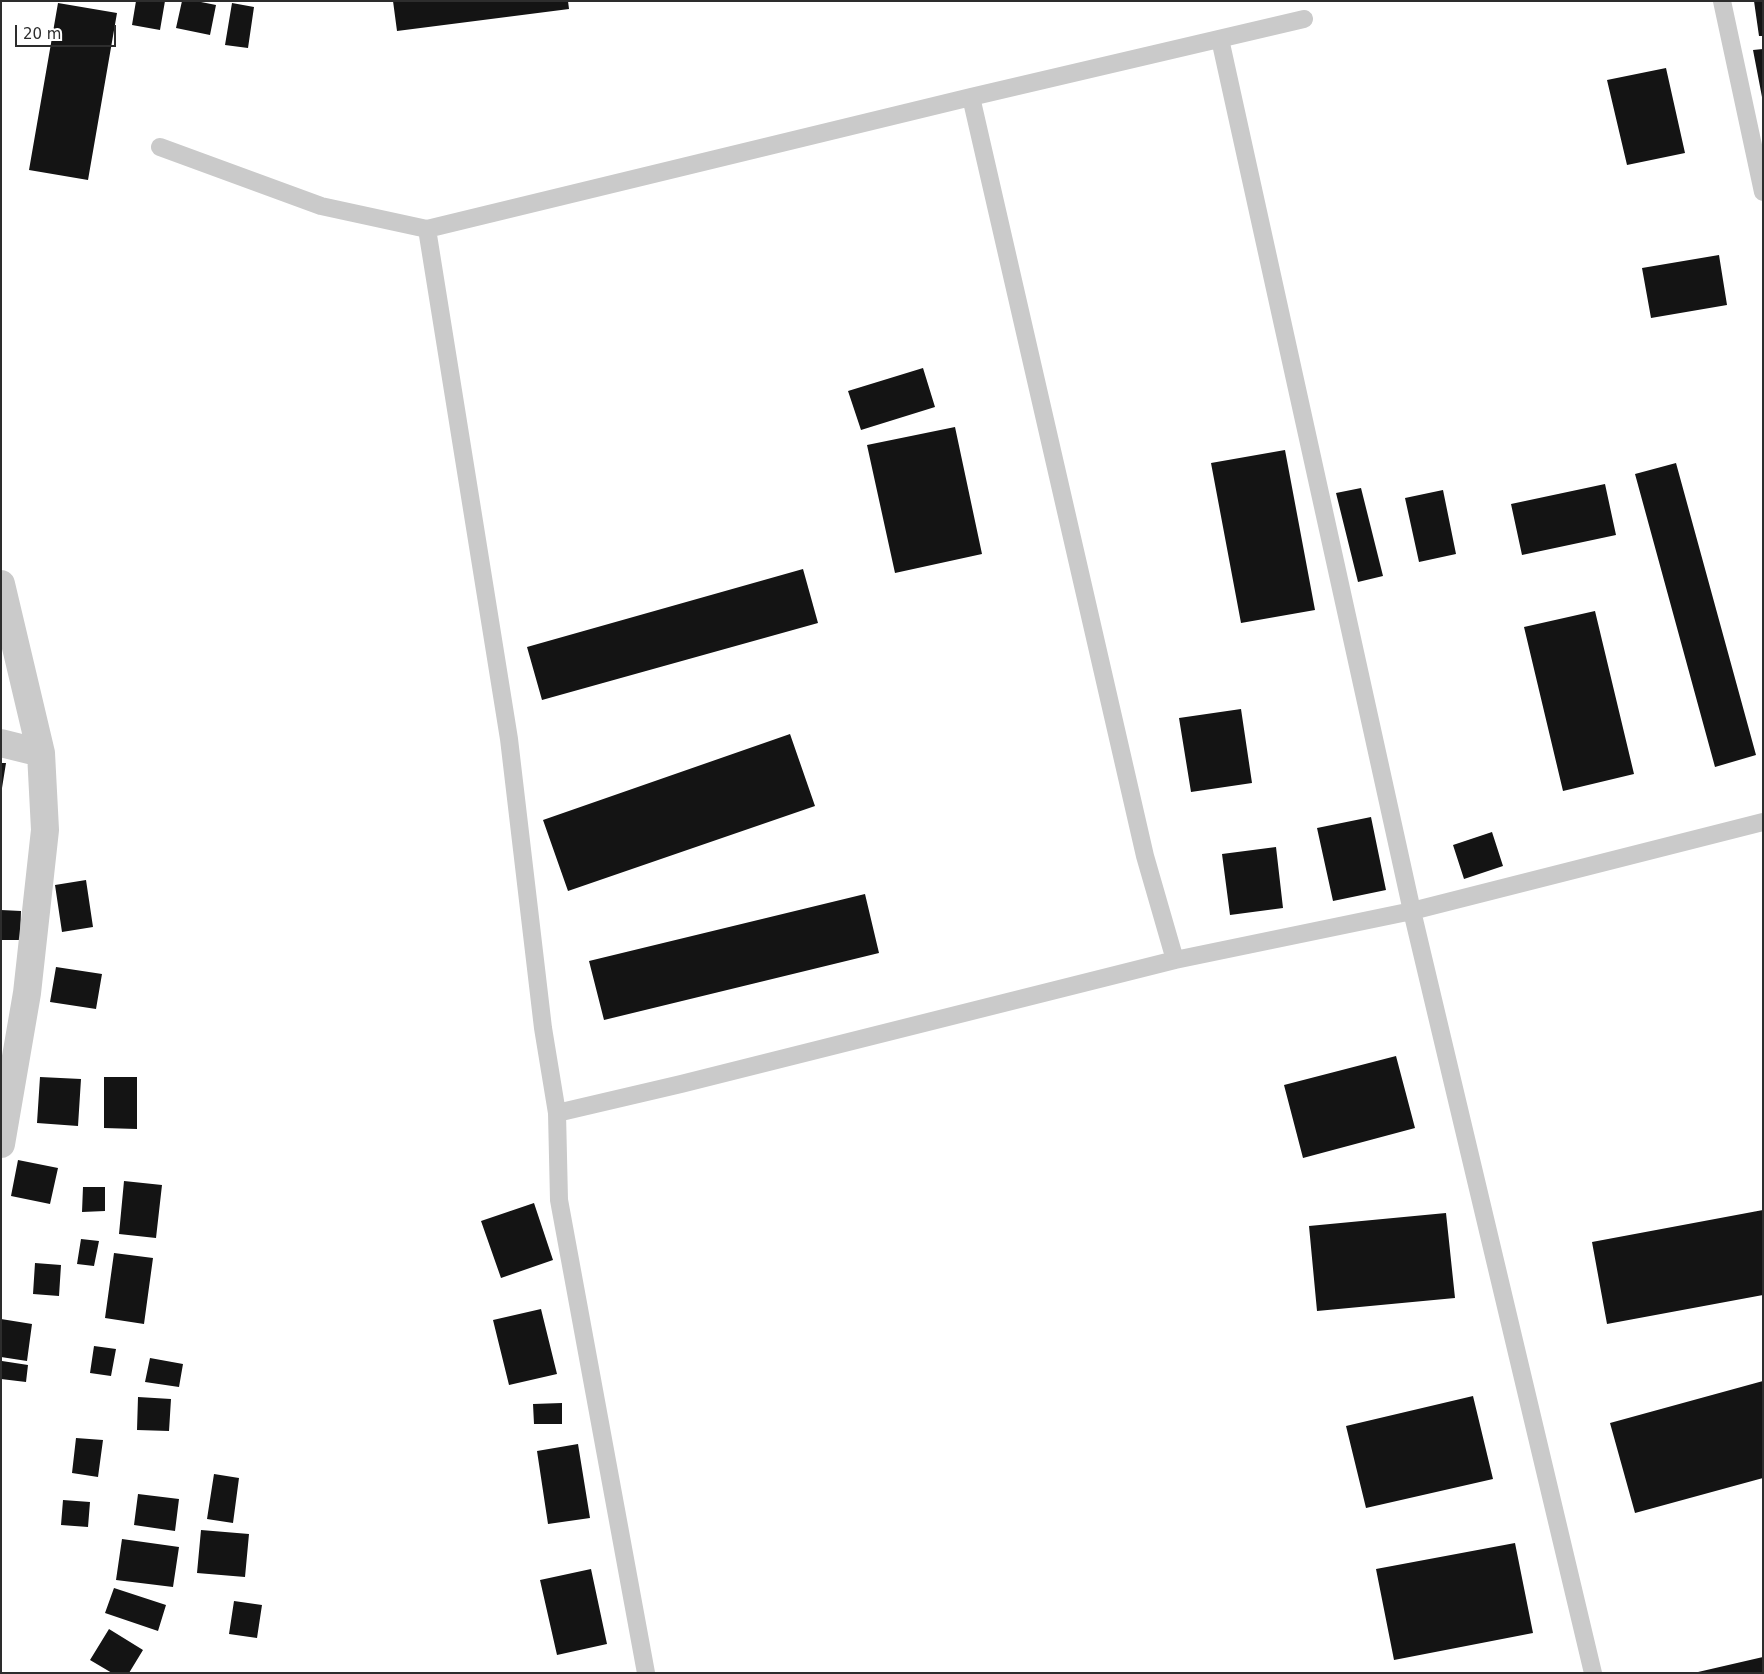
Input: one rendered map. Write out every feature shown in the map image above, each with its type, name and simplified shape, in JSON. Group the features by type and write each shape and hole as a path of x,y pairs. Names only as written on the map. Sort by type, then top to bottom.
{"street":[{"path":"1,584 41,753 45,830 27,993 1,1144"},
{"path":"1,743 41,753"}],"lane":[{"path":"1722,1 1763,192"},
{"path":"160,147 321,206 427,230 971,97 1304,20"},
{"path":"1220,39 1412,911 1593,1673"},
{"path":"971,97 1142,847 1175,960"},
{"path":"427,230 508,738 543,1028 557,1113 559,1200 646,1673"},
{"path":"557,1113 681,1084 1175,960 1412,911 1763,822"}],"building":[{"path":"136,1 165,1 160,30 132,25"},
{"path":"182,1 196,1 216,5 210,35 176,28"},
{"path":"393,1 568,1 569,9 397,31"},
{"path":"1754,1 1763,1 1763,36 1759,36"},
{"path":"58,3 117,13 88,180 29,170"},
{"path":"232,3 254,7 248,48 225,45"},
{"path":"1763,49 1763,97 1762,97 1753,50"},
{"path":"1666,68 1685,153 1627,165 1607,80"},
{"path":"1719,255 1727,305 1651,318 1642,268"},
{"path":"923,368 935,407 861,430 848,391"},
{"path":"955,427 982,554 895,573 867,445"},
{"path":"1285,450 1315,610 1241,623 1211,463"},
{"path":"1676,463 1756,755 1715,767 1635,474"},
{"path":"1605,484 1616,535 1522,555 1511,504"},
{"path":"1361,488 1383,576 1358,582 1336,493"},
{"path":"1443,490 1456,554 1419,562 1405,498"},
{"path":"803,569 818,623 542,700 527,647"},
{"path":"1595,611 1634,774 1563,791 1524,627"},
{"path":"1241,709 1252,783 1191,792 1179,718"},
{"path":"790,734 815,806 568,891 543,820"},
{"path":"1,763 6,763 2,788 1,788"},
{"path":"1371,817 1386,890 1333,901 1317,828"},
{"path":"1492,832 1503,866 1464,879 1453,845"},
{"path":"1276,847 1283,908 1230,915 1222,854"},
{"path":"86,880 93,927 62,932 55,885"},
{"path":"865,894 879,953 604,1020 589,961"},
{"path":"1,910 21,911 20,940 1,940"},
{"path":"56,967 102,974 96,1009 50,1002"},
{"path":"1396,1056 1415,1128 1303,1158 1284,1085"},
{"path":"40,1077 81,1079 78,1126 37,1123"},
{"path":"104,1077 137,1077 137,1129 104,1128"},
{"path":"18,1160 58,1168 50,1204 11,1196"},
{"path":"124,1181 162,1185 156,1238 119,1234"},
{"path":"83,1187 105,1187 105,1211 82,1212"},
{"path":"534,1203 553,1260 501,1278 481,1221"},
{"path":"1763,1210 1763,1295 1607,1324 1592,1242"},
{"path":"1446,1213 1455,1298 1317,1311 1309,1226"},
{"path":"81,1239 99,1241 94,1266 77,1264"},
{"path":"114,1253 153,1258 144,1324 105,1318"},
{"path":"35,1263 61,1265 59,1296 33,1294"},
{"path":"541,1309 557,1374 509,1385 493,1320"},
{"path":"1,1319 32,1324 27,1361 1,1357"},
{"path":"94,1346 116,1349 111,1376 90,1373"},
{"path":"150,1358 183,1364 179,1387 145,1382"},
{"path":"2,1361 28,1365 26,1382 1,1379"},
{"path":"1763,1381 1763,1478 1635,1513 1610,1423"},
{"path":"1473,1396 1493,1479 1366,1508 1346,1426"},
{"path":"138,1397 171,1399 169,1431 137,1430"},
{"path":"562,1403 562,1424 534,1424 533,1404"},
{"path":"76,1438 103,1440 98,1477 72,1473"},
{"path":"578,1444 590,1518 548,1524 537,1451"},
{"path":"214,1474 239,1478 233,1523 207,1519"},
{"path":"138,1494 179,1499 175,1531 134,1525"},
{"path":"63,1500 90,1502 88,1527 61,1525"},
{"path":"201,1530 249,1534 245,1577 197,1573"},
{"path":"122,1539 179,1547 173,1587 116,1580"},
{"path":"1515,1543 1533,1633 1394,1660 1376,1569"},
{"path":"591,1569 607,1644 557,1655 540,1580"},
{"path":"114,1588 166,1605 158,1631 105,1613"},
{"path":"234,1601 262,1605 257,1638 229,1634"},
{"path":"109,1629 143,1650 129,1673 112,1673 90,1660"},
{"path":"1763,1657 1763,1673 1698,1673 1698,1672"}]}
